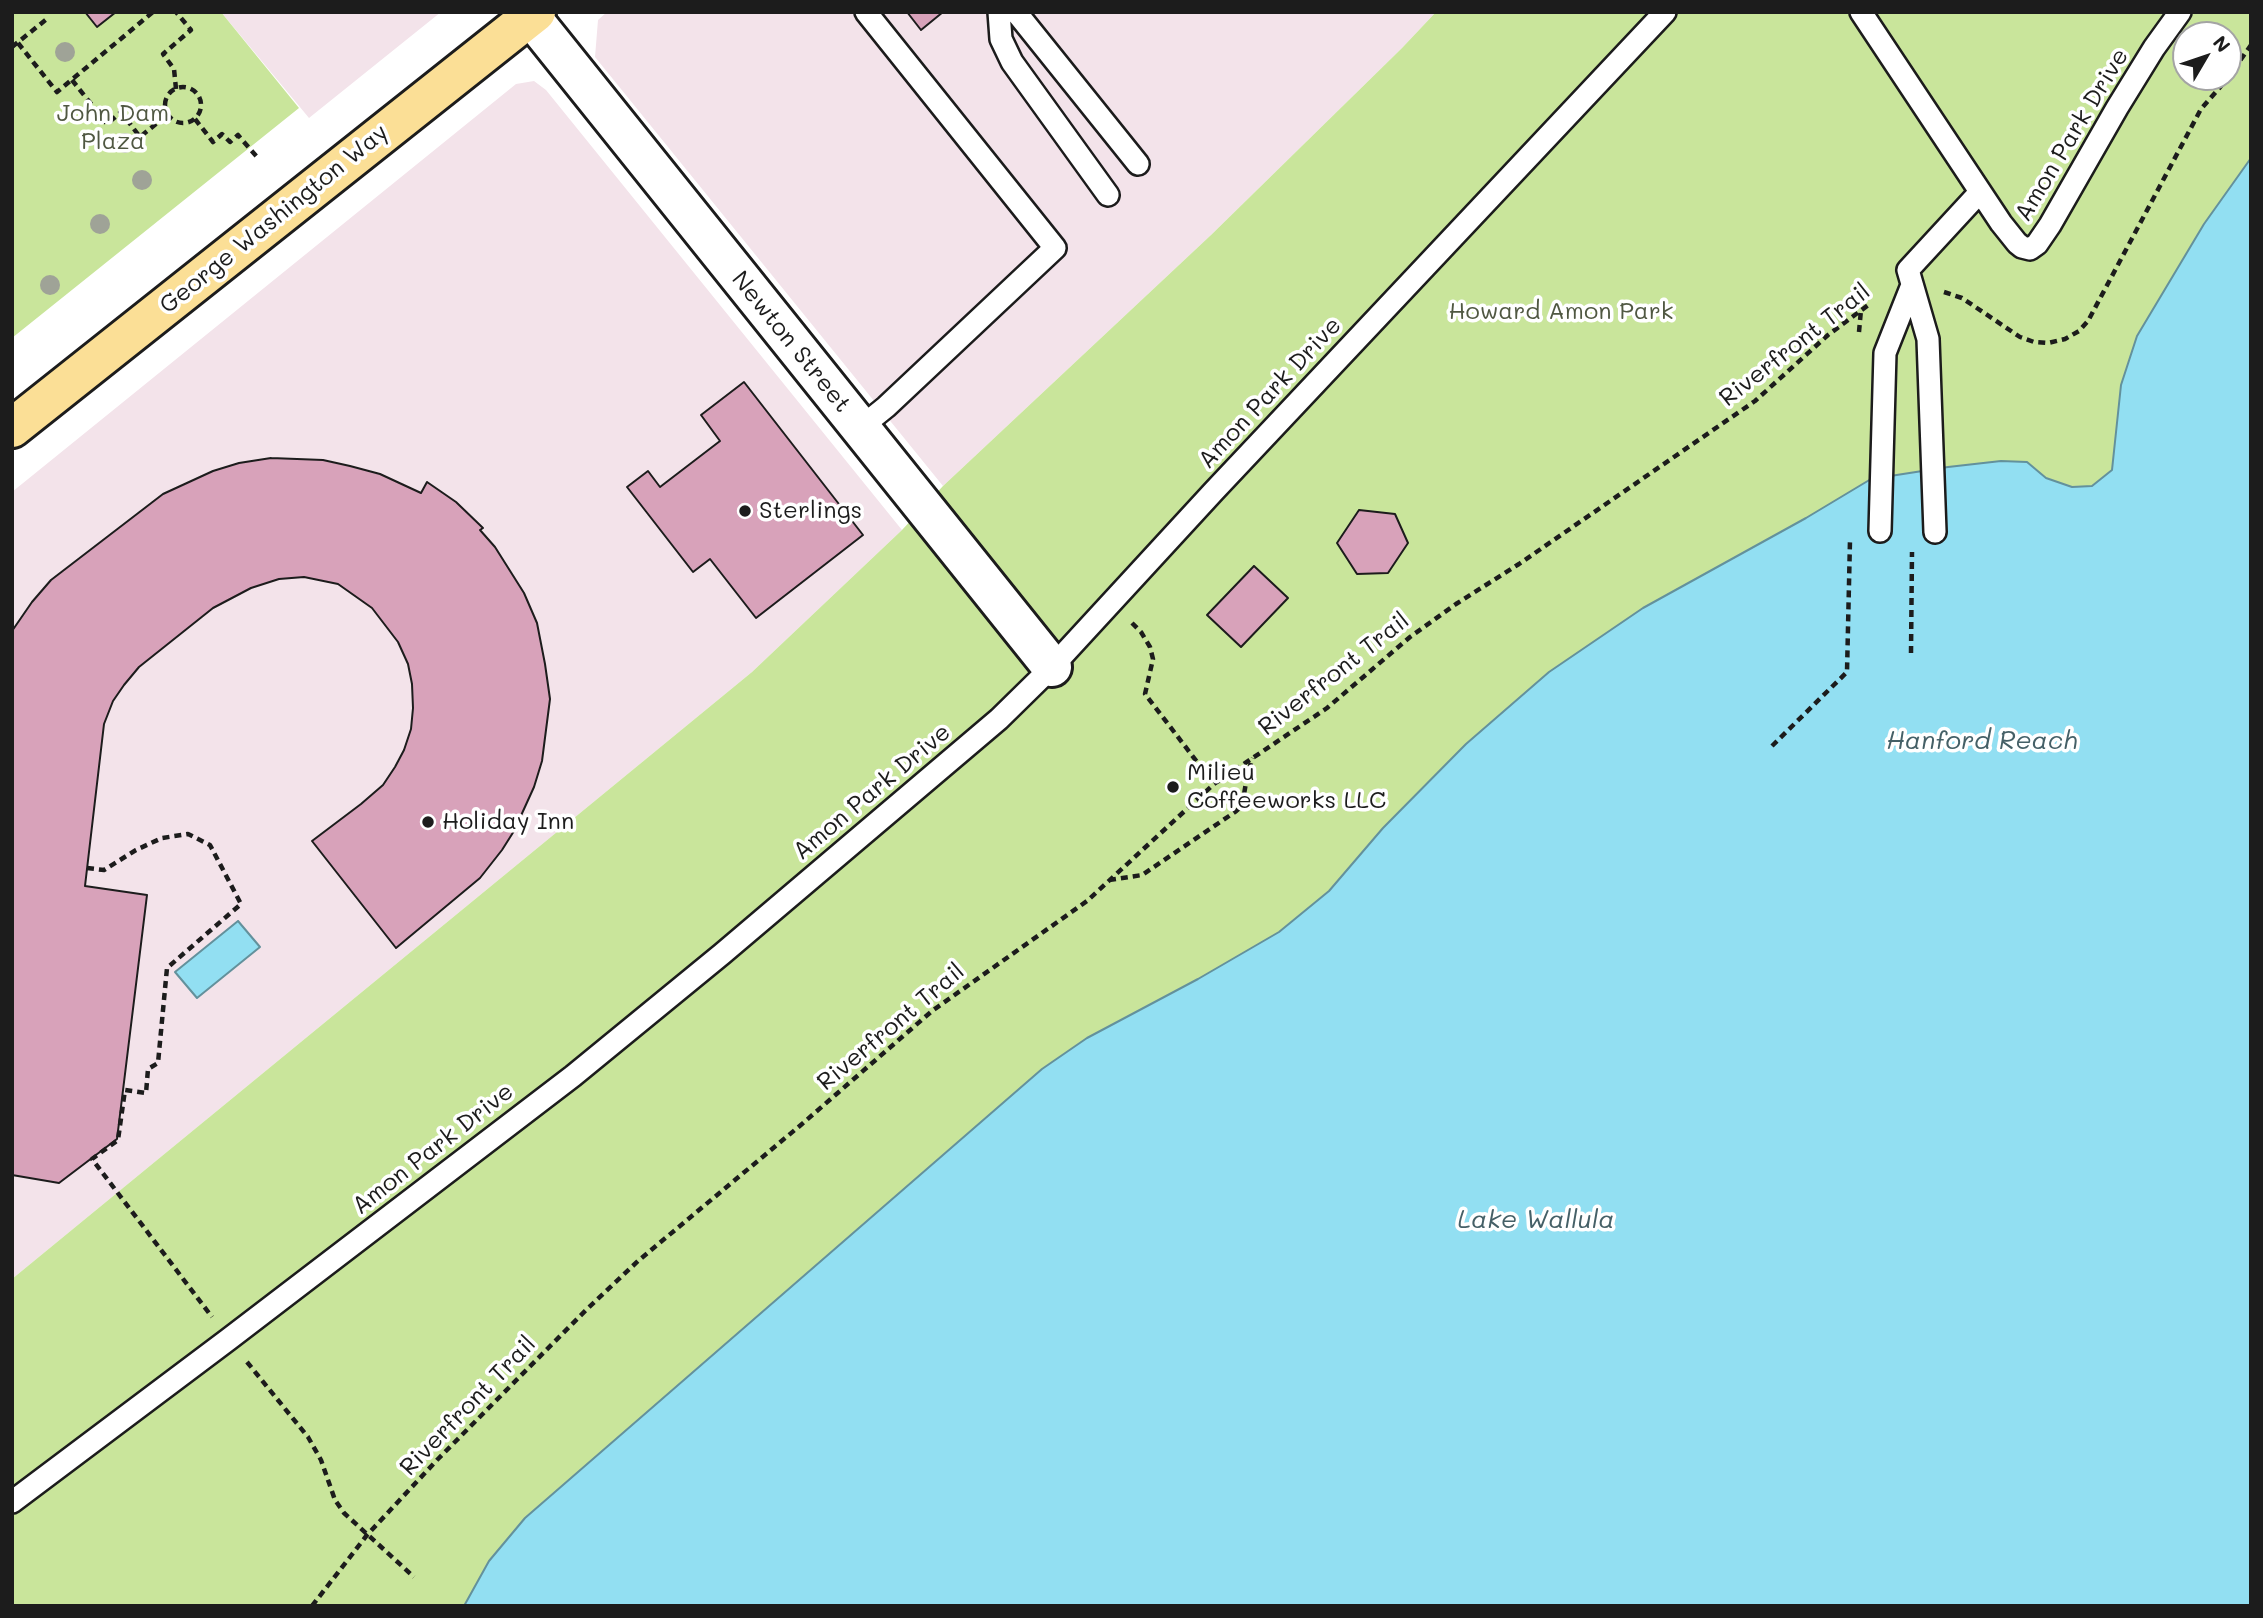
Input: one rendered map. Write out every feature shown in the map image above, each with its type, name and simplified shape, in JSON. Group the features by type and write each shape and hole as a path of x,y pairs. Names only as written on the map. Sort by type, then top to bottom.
{"main road":[{"name":"George Washington Way","path":"12,428 533,15"}],"street":[{"name":"Newton Street","path":"533,15 1052,667"}],"lane":[{"path":"860,428 886,407 1055,248 866,12"},
{"path":"999,12 1001,39 1012,62 1108,195"},
{"path":"1016,12 1138,164"},
{"name":"Amon Park Drive","path":"12,1502 229,1339 653,1012 999,719 1052,667 1665,12"},
{"name":"Amon Park Drive","path":"1861,12 1980,192 2017,243 2030,249 2038,244 2116,108 2180,12"},
{"path":"1936,532 1928,339 1908,270 1980,192"},
{"path":"1880,531 1885,353 1912,285"}],"path":[{"path":"18,43 57,92 153,12"},
{"path":"176,12 191,30 163,54 174,69 176,89"},
{"path":"12,47 48,18"},
{"path":"1912,285 1962,298 2020,337 2034,342 2048,344 2079,331 2088,321 2201,108 2228,78 2251,45"},
{"path":"72,80 107,124 121,112 140,137 168,114"},
{"path":"176,89 192,90 200,98 201,109 195,119 180,123 168,114 167,97 176,89"},
{"path":"195,119 213,142 222,134 230,142 238,135 257,157"},
{"name":"Riverfront Trail","path":"312,1606 367,1535 586,1310 638,1261 803,1124 932,1010 1087,901 1214,784 1327,708 1410,637 1755,401 1861,309 1908,283 1912,285"},
{"path":"1772,746 1847,672 1850,536"},
{"path":"1129,620 1142,632 1153,659 1145,694 1214,784"},
{"path":"1109,880 1142,875 1235,812 1242,806 1248,771 1254,757"},
{"path":"87,868 104,870 162,838 188,834 210,845 241,904 167,968 158,1063 148,1069 146,1093 125,1090 118,1140 92,1159 229,1339 308,1437 321,1460 335,1500 344,1513 414,1577"}],"shaded area":[{"path":"221,12 441,12 309,118"},
{"path":"607,12 1436,12 1211,235 943,486 595,57 598,20"},
{"path":"534,81 546,90 902,530 752,672 12,1279 12,492 516,84"}],"green space":[{"name":"John Dam Plaza","path":"12,12 85,12 97,27 116,12 221,12 299,108 12,338"},
{"name":"Howard Amon Park","path":"1436,12 2251,12 2251,158 2204,224 2121,385 2112,470 2092,486 2072,487 2046,478 2027,462 2001,461 1871,479 1643,608 1549,672 1466,744 1383,828 1329,891 1279,932 1087,1038 1042,1069 525,1518 489,1561 464,1606 12,1606 12,1279 752,672 902,530 943,486 1211,235"}],"water":[{"name":"Lake Wallula","path":"2251,158 2251,1606 464,1606 489,1561 525,1518 1042,1069 1087,1038 1279,932 1329,891 1383,828 1466,744 1549,672 1643,608 1871,479 2001,461 2027,462 2046,478 2072,487 2092,486 2112,470 2121,385 2137,336 2204,224"},
{"path":"238,921 260,947 197,998 175,972"}],"building":[{"path":"85,12 116,12 97,27"},
{"path":"907,12 943,12 921,30"},
{"name":"Sterlings","path":"744,382 863,535 756,618 710,559 693,572 627,487 648,471 660,487 720,441 701,415"},
{"name":"Holiday Inn","path":"271,458 323,460 350,466 380,474 421,493 427,482 456,502 483,528 480,530 495,547 524,593 537,623 550,699 542,761 534,787 514,831 480,878 396,948 312,841 383,785 404,750 411,729 412,684 408,664 398,642 372,608 338,584 304,577 279,579 251,588 213,608 139,667 113,701 104,724 85,886 147,895 117,1139 59,1183 12,1175 12,631 51,580 163,494 213,471 239,463"},
{"path":"1359,510 1395,514 1408,543 1388,573 1357,574 1337,543"},
{"path":"1254,566 1288,598 1241,647 1207,615"}],"place":[{"name":"Sterlings","path":"745,511"},
{"name":"Milieu Coffeeworks LLC","path":"1173,787"},
{"name":"Holiday Inn","path":"428,822"}],"water label":[{"name":"Hanford Reach","path":"1982,741"}]}
